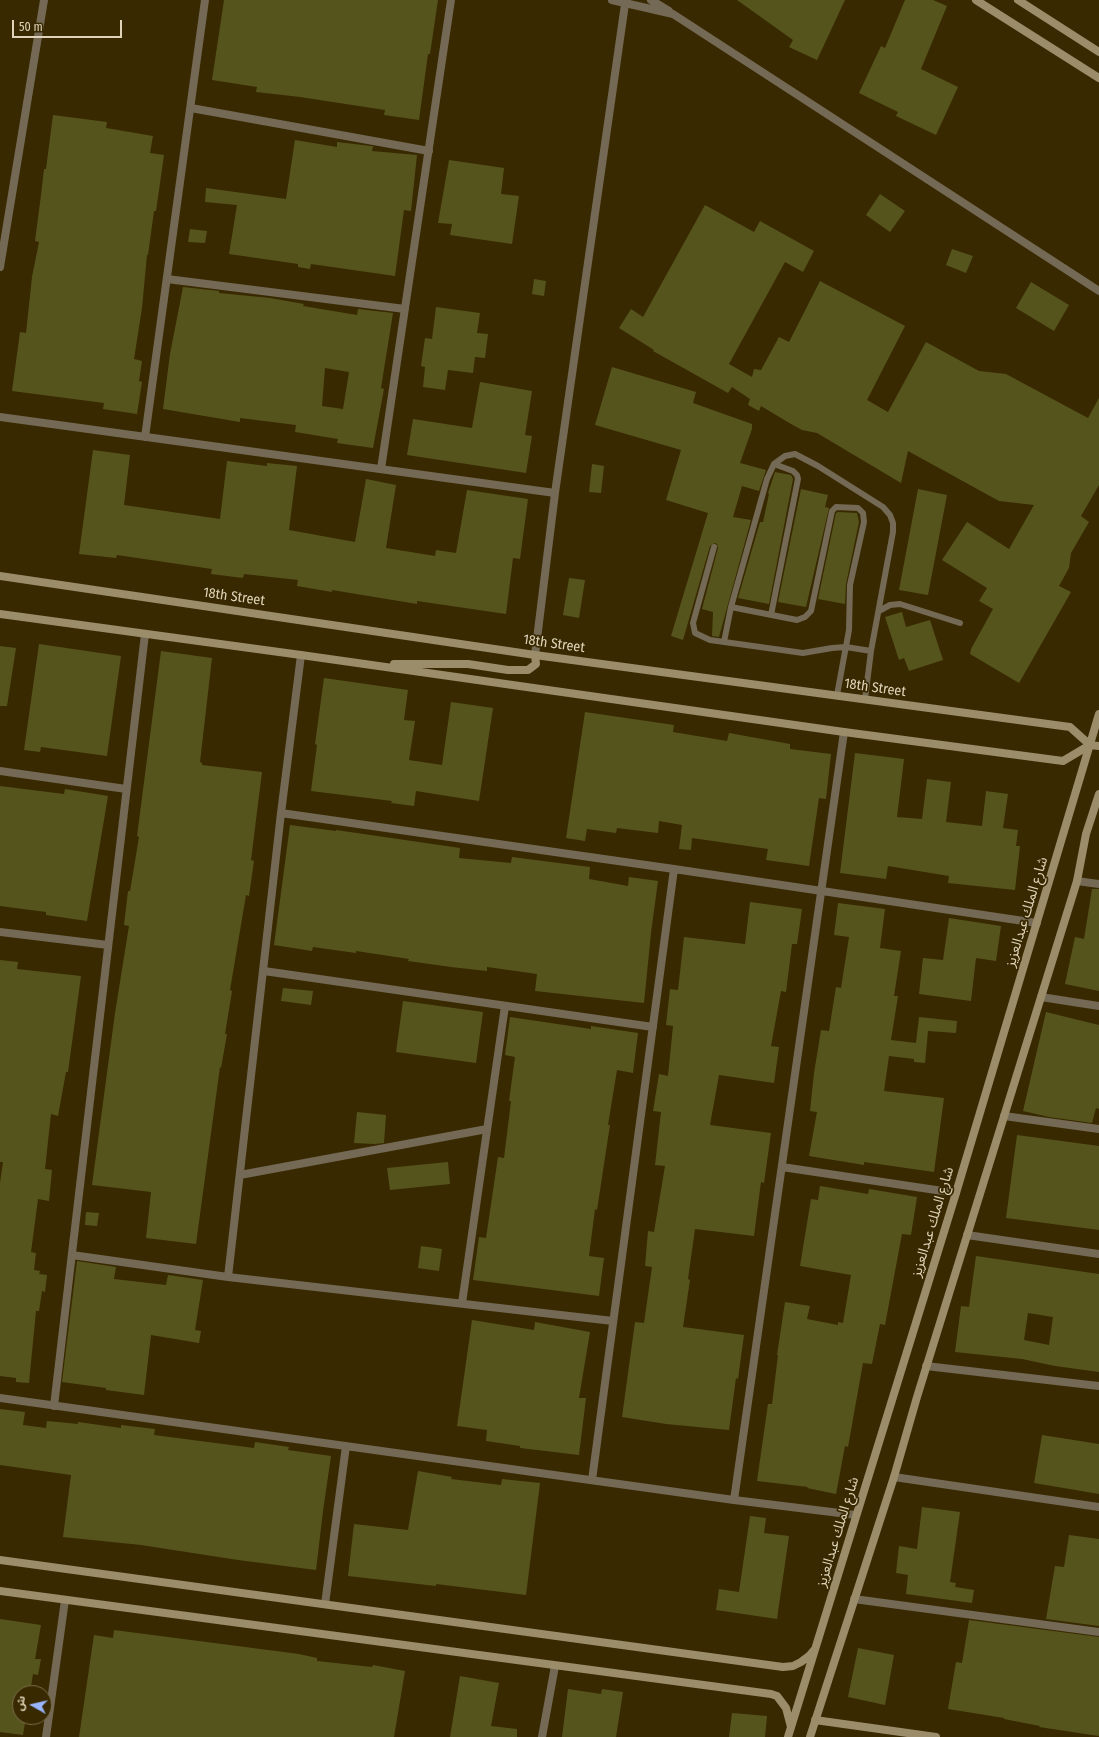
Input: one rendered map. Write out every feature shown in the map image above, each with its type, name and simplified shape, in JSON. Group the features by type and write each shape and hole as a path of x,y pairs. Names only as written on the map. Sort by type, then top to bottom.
{"street":[{"path":"0,267 44,0"},
{"path":"145,437 206,0"},
{"path":"381,469 451,0"},
{"path":"612,0 626,1 673,14"},
{"path":"651,0 1099,291"},
{"path":"976,0 1099,78"},
{"path":"1018,0 1099,52"},
{"path":"365,664 468,664 508,670 528,670 536,664 535,655 555,493 626,1"},
{"path":"191,108 429,151"},
{"path":"167,279 405,309"},
{"path":"0,417 555,493"},
{"name":"18th Street","path":"0,576 535,655 1070,727 1090,745"},
{"path":"0,614 301,654 844,732 1063,761 1090,745 1099,746"},
{"path":"54,1406 145,634"},
{"path":"228,1277 281,813 301,654"},
{"name":"شارع الملك عبدالعزيز","path":"790,1733 956,1193 1099,714"},
{"path":"734,1500 844,732"},
{"path":"0,771 126,789"},
{"path":"810,1737 894,1477 926,1366 1077,881 1086,834 1099,794"},
{"path":"281,813 1037,923"},
{"path":"592,1480 674,869"},
{"path":"1077,881 1099,884"},
{"path":"0,932 108,945"},
{"path":"264,971 653,1027"},
{"path":"1041,997 1099,1006"},
{"path":"462,1304 505,1006"},
{"path":"1004,1116 1099,1129"},
{"path":"240,1175 487,1129"},
{"path":"782,1167 956,1193"},
{"path":"967,1234 1099,1254"},
{"path":"72,1255 228,1277 613,1321"},
{"path":"926,1366 1099,1386"},
{"path":"0,1398 734,1500 856,1515"},
{"path":"325,1604 346,1446"},
{"path":"894,1477 1099,1507"},
{"path":"0,1560 783,1668 801,1662 809,1656 818,1645"},
{"path":"0,1591 771,1694 777,1696 786,1708 790,1733"},
{"path":"854,1599 1099,1632"},
{"path":"46,1737 65,1600"},
{"path":"542,1737 555,1666"},
{"path":"815,1720 936,1737"}],"lane":[{"path":"724,642 731,607 766,479 774,464 785,456 795,454 818,466 883,507 890,515 893,523 893,532 871,651 865,699"},
{"path":"770,615 798,479 797,475 793,471 774,464"},
{"path":"731,607 797,620 805,617 811,611 832,511 836,507 858,508 863,513 864,522 850,585 850,626 837,696"},
{"path":"714,547 693,623 695,633 702,637 724,642 803,653 846,647 871,651"},
{"path":"879,611 890,605 900,604 960,623"}],"building":[{"path":"224,0 438,0 430,54 428,54 419,120 384,115 385,110 256,92 257,87 212,80"},
{"path":"737,0 845,0 817,60 789,47 793,40"},
{"path":"905,0 933,0 947,6 921,69 958,87 936,135 896,116 898,112 859,93 881,46 885,48"},
{"path":"53,115 107,122 106,128 153,136 150,153 164,155 156,211 154,211 147,255 142,308 134,359 142,361 139,381 142,382 137,414 103,409 104,403 12,391 20,332 26,333 32,277 39,242 35,241 44,169 46,169"},
{"path":"295,140 337,147 337,142 373,146 372,151 417,155 411,211 404,210 395,276 311,264 310,269 298,267 298,264 229,254 237,205 205,202 206,188 286,199"},
{"path":"449,160 504,168 501,194 519,196 512,244 450,235 452,224 438,223"},
{"path":"880,194 905,211 890,232 866,215"},
{"path":"705,205 754,232 760,221 814,251 803,272 785,262 729,364 752,377 754,369 761,370 779,337 789,342 820,281 905,326 867,400 888,412 926,342 979,371 1006,374 1088,418 1099,398 1099,485 1081,516 1089,522 1071,553 1069,568 1059,586 1071,592 1019,683 970,654 971,649 993,609 979,601 987,588 942,560 967,522 1009,549 1034,505 999,501 908,451 901,483 817,433 802,430 761,406 759,411 748,405 750,399 732,387 728,393 653,351 654,350 619,328 631,309 643,317"},
{"path":"190,229 207,231 205,243 188,242"},
{"path":"952,249 973,256 966,273 946,265"},
{"path":"534,279 546,281 544,296 532,294"},
{"path":"1031,282 1069,305 1054,331 1016,308"},
{"path":"183,287 219,291 219,293 270,298 304,304 303,306 357,315 358,309 393,313 381,388 384,389 373,448 337,443 338,439 295,432 296,425 240,418 240,422 163,409 170,354","holes":["325,368 349,372 343,409 322,406"]},
{"path":"436,307 480,313 477,333 488,334 485,358 475,357 473,373 448,370 445,390 423,387 425,367 421,366 425,338 432,339"},
{"path":"612,367 696,392 693,403 752,424 752,429 740,463 766,470 759,491 742,486 733,517 751,520 719,637 712,636 713,612 702,609 718,548 717,544 715,543 710,546 683,640 671,636 708,513 666,500 681,450 595,425"},
{"path":"480,382 532,391 525,435 532,436 526,473 407,455 413,419 472,428"},
{"path":"93,450 130,455 124,505 220,519 227,461 267,466 267,463 297,466 289,530 355,542 366,479 396,485 386,548 435,556 436,550 456,553 467,490 528,499 520,559 513,558 506,614 417,601 417,604 332,590 332,592 297,586 298,580 244,574 243,578 211,574 212,569 117,555 116,558 79,554"},
{"path":"592,464 604,466 601,493 589,492"},
{"path":"775,472 791,475 793,479 769,604 738,598 760,522 763,522 768,493"},
{"path":"801,489 828,495 825,507 829,508 806,607 778,602"},
{"path":"918,489 947,495 928,595 899,590"},
{"path":"836,513 857,513 859,522 846,584 845,604 818,599"},
{"path":"569,578 585,580 579,618 563,615"},
{"path":"902,612 906,627 930,620 943,660 909,671 904,658 899,660 885,617"},
{"path":"39,644 121,656 107,756 41,747 40,752 24,750"},
{"path":"0,646 16,648 7,706 0,706"},
{"path":"161,651 212,658 200,762 202,765 262,772 251,860 254,861 249,896 246,895 230,990 232,991 225,1034 227,1034 221,1068 220,1067 196,1244 146,1238 151,1192 92,1185 115,1013 129,926 124,925 128,891 130,891 139,837 137,836"},
{"path":"324,678 408,690 404,720 415,721 409,760 442,765 451,702 493,708 479,801 416,791 414,806 391,803 392,801 311,791 317,745 315,744"},
{"path":"585,712 674,725 673,732 727,741 729,733 790,744 790,749 831,754 826,799 819,798 809,866 766,860 768,849 692,838 691,850 679,849 682,825 659,821 658,833 617,828 616,833 587,829 585,841 566,838"},
{"path":"855,753 904,759 897,817 922,819 927,779 951,782 946,822 982,826 986,791 1008,794 1003,828 1018,830 1016,846 1020,846 1015,890 948,883 949,876 888,866 886,879 840,873"},
{"path":"0,786 64,794 65,789 108,796 87,921 46,915 46,912 0,906"},
{"path":"290,825 336,830 460,848 459,858 511,863 512,857 590,867 589,879 628,886 629,877 658,881 644,1003 535,991 537,974 487,967 487,971 451,967 408,961 409,959 356,951 356,953 313,947 312,951 274,945"},
{"path":"1092,889 1099,889 1099,991 1065,984 1075,937 1084,939"},
{"path":"750,902 802,909 797,944 792,944 786,992 781,991 771,1046 779,1047 774,1083 719,1075 710,1125 771,1133 764,1183 761,1182 754,1236 695,1229 688,1279 690,1280 683,1327 744,1335 729,1430 666,1424 622,1417 635,1322 644,1323 652,1267 645,1266 648,1231 654,1232 665,1166 655,1165 661,1112 653,1111 659,1074 668,1076 673,1026 666,1025 670,989 678,990 684,937 745,944"},
{"path":"838,903 885,909 880,948 901,951 894,996 898,996 891,1040 916,1043 919,1017 957,1021 956,1033 928,1031 925,1063 914,1062 914,1059 889,1056 884,1091 944,1098 934,1172 864,1162 864,1165 809,1156 817,1112 810,1111 821,1030 829,1031 836,987 841,988 849,937 834,935"},
{"path":"949,918 1001,926 996,961 976,958 971,1001 919,994 923,958 943,960"},
{"path":"0,960 18,962 17,969 81,976 68,1072 66,1072 58,1116 51,1114 45,1169 52,1170 49,1201 38,1199 31,1252 36,1253 34,1270 40,1271 39,1274 47,1275 45,1292 42,1291 39,1311 36,1311 29,1383 16,1382 16,1378 0,1376 0,1183 3,1162 0,1162"},
{"path":"283,988 313,991 311,1005 281,1001"},
{"path":"403,1001 483,1012 476,1063 396,1052"},
{"path":"1046,1012 1099,1025 1099,1109 1096,1108 1092,1123 1049,1117 1023,1111"},
{"path":"510,1017 591,1029 591,1026 638,1033 633,1073 617,1070 597,1210 595,1209 589,1256 604,1258 599,1296 473,1280 479,1237 486,1238 498,1157 504,1158 511,1101 509,1101 515,1057 505,1055"},
{"path":"357,1112 386,1115 384,1143 354,1143"},
{"path":"1017,1135 1099,1146 1099,1230 1006,1218"},
{"path":"448,1162 450,1184 390,1190 387,1168"},
{"path":"820,1186 868,1194 869,1189 917,1197 911,1235 902,1234 885,1325 880,1324 872,1364 863,1363 848,1447 845,1446 836,1494 807,1488 808,1487 757,1481 768,1404 772,1404 777,1355 785,1302 810,1306 807,1319 838,1325 838,1322 843,1323 851,1275 800,1266 811,1199 818,1200"},
{"path":"86,1212 99,1213 97,1226 85,1225"},
{"path":"421,1246 442,1249 439,1271 418,1268"},
{"path":"976,1256 1099,1274 1099,1372 1055,1366 1022,1359 955,1352 961,1306 969,1307","holes":["1028,1313 1053,1317 1049,1345 1024,1340"]},
{"path":"77,1261 116,1267 114,1279 166,1285 168,1275 203,1280 195,1330 201,1331 199,1343 151,1335 144,1395 62,1382"},
{"path":"472,1320 534,1330 535,1322 590,1332 579,1398 586,1398 579,1455 520,1448 520,1446 486,1441 487,1430 457,1426"},
{"path":"0,1409 25,1412 23,1425 46,1428 47,1421 78,1424 78,1422 121,1428 121,1425 155,1429 154,1435 254,1448 255,1442 289,1447 288,1450 331,1456 316,1570 141,1545 63,1537 71,1475 0,1465"},
{"path":"1042,1435 1099,1444 1099,1494 1034,1483"},
{"path":"418,1471 452,1477 451,1479 501,1485 502,1479 540,1483 526,1595 436,1584 436,1586 348,1576 354,1524 408,1530"},
{"path":"922,1507 960,1512 950,1582 956,1583 955,1587 974,1590 972,1603 906,1594 908,1575 896,1573 899,1546 917,1549"},
{"path":"750,1516 766,1518 764,1533 789,1536 777,1619 716,1610 719,1589 739,1592"},
{"path":"1069,1535 1099,1539 1099,1626 1046,1619 1055,1566 1064,1567"},
{"path":"0,1619 41,1625 35,1659 41,1659 38,1675 33,1674 31,1685 12,1685 12,1725 25,1725 23,1735 0,1732"},
{"path":"969,1620 1099,1637 1099,1736 1039,1727 1040,1726 1004,1718 948,1709 956,1662 962,1663"},
{"path":"114,1630 299,1654 317,1658 317,1661 372,1667 373,1665 405,1671 394,1737 79,1737 94,1635 113,1638"},
{"path":"858,1648 894,1655 885,1705 848,1697"},
{"path":"460,1676 499,1683 491,1726 517,1729 517,1737 450,1737"},
{"path":"568,1689 601,1694 602,1689 623,1692 616,1737 562,1737"},
{"path":"732,1713 767,1716 765,1737 729,1737"}]}
